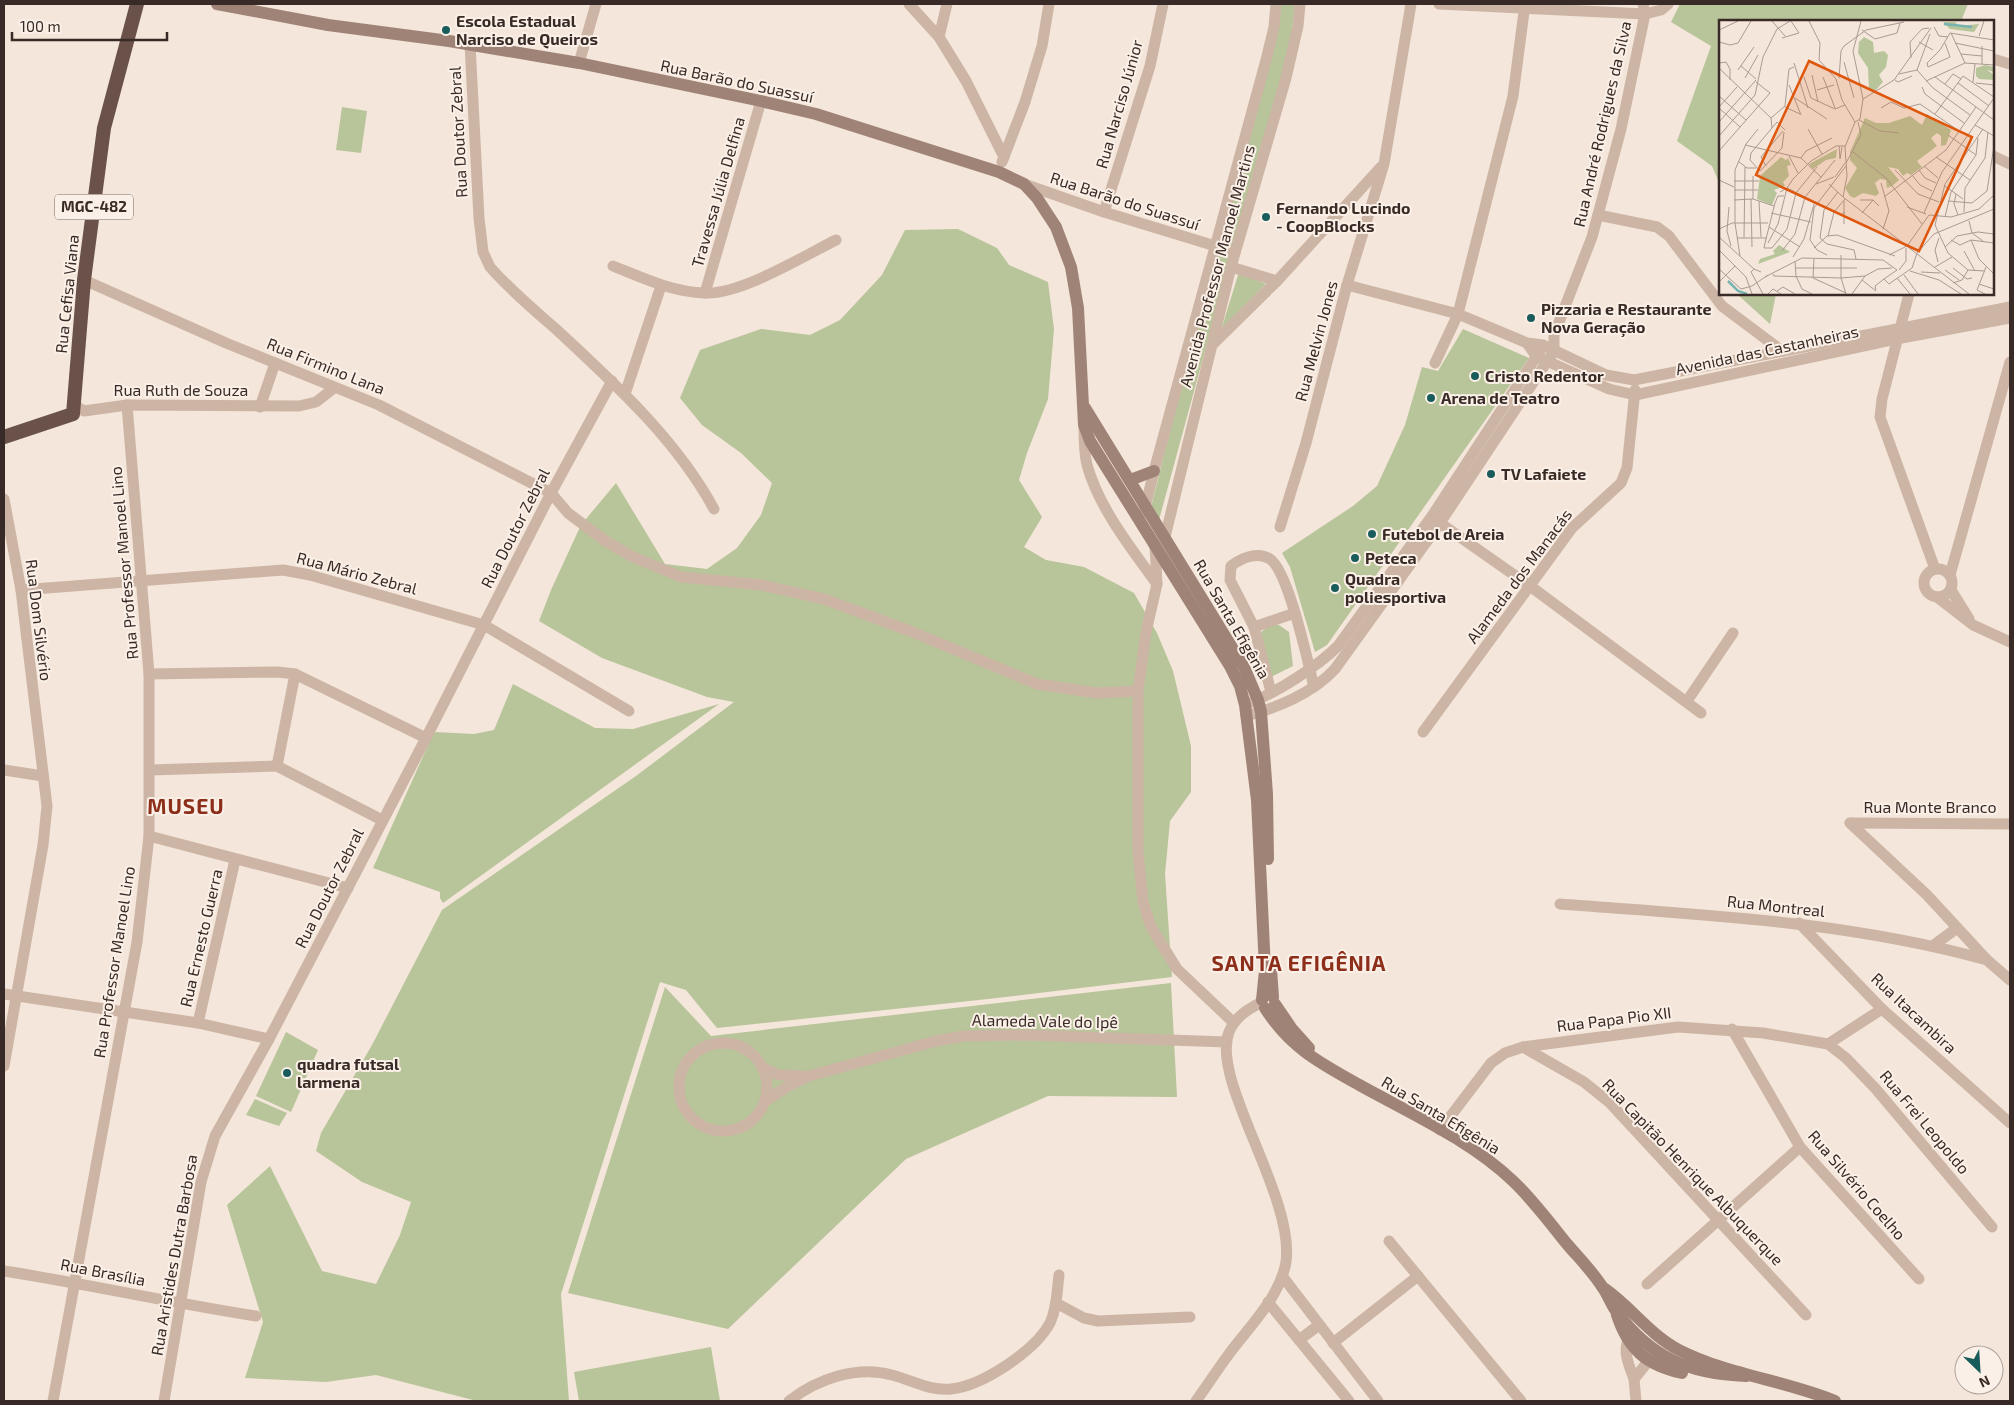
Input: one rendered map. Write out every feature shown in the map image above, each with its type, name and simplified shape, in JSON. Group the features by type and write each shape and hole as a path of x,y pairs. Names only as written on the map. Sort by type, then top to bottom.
{"highway":[{"name":"Rua Cefisa Viana","path":"73,410 84,280 104,128 137,4"},
{"name":"Rua Ruth de Souza","path":"4,437 73,410"}],"main road":[{"name":"Rua Barão do Suassuí","path":"217,4 328,26 470,44 580,64 761,101 816,114 999,172 1024,184"},
{"name":"Rua Santa Efigênia","path":"1024,184 1037,198 1056,227 1071,267 1078,308 1084,425 1106,468 1230,666 1246,710 1257,800 1265,1003 1332,1070 1440,1130 1497,1167 1513,1181 1604,1288 1615,1310 1636,1333 1656,1350 1680,1364 1714,1375 1746,1376"},
{"name":"Rua Santa Efigênia","path":"1083,404 1244,667 1260,706 1267,794 1265,1003"},
{"path":"1130,480 1154,471"},
{"name":"Rua Santa Efigênia","path":"1604,1288 1618,1298 1636,1333"},
{"path":"1636,1333 1656,1350"},
{"name":"Rua Santa Efigênia","path":"1656,1350 1687,1353 1746,1376 1835,1401"}],"street":[{"path":"580,64 596,4"},
{"path":"909,4 939,37 966,81 1004,157"},
{"path":"939,37 947,4"},
{"path":"999,172 1025,102 1039,55 1049,4"},
{"name":"Rua Narciso Júnior","path":"1104,212 1150,66 1163,4"},
{"name":"Avenida Professor Manoel Martins","path":"1142,524 1154,471 1266,60 1274,26 1276,4"},
{"name":"Avenida Professor Manoel Martins","path":"1165,537 1231,267 1286,78 1298,26 1300,4"},
{"name":"Rua Melvin Jones","path":"1280,527 1306,443 1347,286 1384,164 1411,4"},
{"path":"1440,4 1661,10 1668,4"},
{"path":"1435,363 1458,314 1513,96 1525,5"},
{"name":"Rua André Rodrigues da Silva","path":"1260,706 1271,692 1310,669 1326,658 1338,646 1427,524 1542,359 1554,351 1554,335 1592,236 1621,129 1644,9"},
{"name":"Rua Doutor Zebral","path":"269,1039 551,493 612,380 501,279 490,267 483,252 470,44"},
{"path":"1994,59 2010,64"},
{"name":"Travessa Júlia Delfina","path":"705,293 761,101"},
{"path":"1994,156 2010,164"},
{"path":"1212,344 1277,281 1384,164"},
{"name":"Rua Barão do Suassuí","path":"1024,184 1104,212 1235,252"},
{"path":"1598,215 1657,227 1669,236 1722,306 1782,351"},
{"path":"613,266 661,286 705,293 723,291 751,281 836,240"},
{"path":"1231,267 1277,281"},
{"name":"Rua Firmino Lana","path":"84,280 275,363 379,405 551,493"},
{"path":"626,394 661,286"},
{"path":"1347,286 1458,314 1526,343 1543,345"},
{"path":"1910,295 1882,399 1880,418 1932,570"},
{"name":"Avenida das Castanheiras","path":"1542,359 1609,389 1635,395 2010,307"},
{"name":"Avenida das Castanheiras","path":"1543,345 1606,374 1634,380 1782,351 2010,318"},
{"name":"Rua André Rodrigues da Silva","path":"1246,710 1314,688 1335,669 1440,523 1542,359 1543,345 1554,335"},
{"path":"1526,343 1542,359"},
{"path":"1973,625 1951,590 1949,574 1956,558 2010,362"},
{"name":"Rua Ruth de Souza","path":"260,407 275,363"},
{"path":"612,380 681,458 701,486 714,509"},
{"name":"Alameda dos Manacás","path":"1423,732 1572,528 1621,483 1626,468 1635,395 1634,380"},
{"name":"Rua Ruth de Souza","path":"73,410 84,411 127,405 299,406 316,402 334,388"},
{"name":"Rua Professor Manoel Lino","path":"54,1401 142,910 149,836 149,674 127,405"},
{"path":"1084,425 1084,450 1099,494 1118,528 1157,584"},
{"path":"551,493 568,513 604,540 631,556 681,577 762,585 824,599 910,631 1037,684 1097,693 1138,691"},
{"name":"Rua Dom Silvério","path":"4,499 21,590 47,806 43,845 4,1066"},
{"path":"1440,523 1530,586 1606,645 1701,713"},
{"path":"1155,546 1157,584 1146,632 1138,691 1138,852 1143,902 1147,916 1177,969 1234,1023"},
{"path":"1271,692 1254,627 1230,580 1231,566 1242,557 1257,556 1270,558 1278,568 1295,613 1314,688"},
{"name":"Rua Mário Zebral","path":"21,590 282,570 310,575 484,624 629,711"},
{"path":"1932,570 1949,574"},
{"path":"1932,570 1925,578 1924,586 1928,594 1937,597 1973,625 2010,642"},
{"path":"1937,597 1946,595 1951,590"},
{"path":"1254,627 1295,613"},
{"path":"1686,701 1733,633"},
{"path":"149,674 278,672 295,674 426,738"},
{"path":"277,766 295,674"},
{"path":"150,770 277,766 382,820"},
{"path":"4,770 43,776"},
{"name":"Rua Monte Branco","path":"1957,928 1927,895 1850,823 2010,824"},
{"path":"149,836 348,888"},
{"name":"Rua Ernesto Guerra","path":"198,1023 235,860"},
{"name":"Rua Montreal","path":"1560,904 1799,923 1934,945 1986,960"},
{"name":"Rua Itacambira","path":"1799,923 1882,1009 2010,1123"},
{"path":"1934,945 1957,928 1986,960 2010,980"},
{"path":"4,994 198,1023 269,1039"},
{"path":"1196,1401 1268,1302 1282,1277 1286,1260 1284,1234 1268,1170 1236,1094 1228,1063 1227,1042 1234,1023 1244,1011 1265,1003"},
{"path":"1828,1044 1882,1009"},
{"name":"Rua Papa Pio XII","path":"1440,1130 1491,1063 1505,1053 1523,1047 1678,1027 1732,1029 1828,1044"},
{"name":"Rua Silvério Coelho","path":"1732,1029 1800,1147 1919,1279"},
{"name":"Alameda Vale do Ipê","path":"764,1102 809,1076 936,1041 964,1036 1025,1035 1227,1042"},
{"name":"Rua Aristides Dutra Barbosa","path":"164,1401 207,1156 215,1136 269,1039"},
{"path":"721,1043 738,1046 753,1054 763,1068 767,1085 764,1102 755,1117 741,1127 724,1131 708,1129 693,1120 682,1106 678,1089 681,1072 690,1057 704,1047 721,1043"},
{"name":"Rua Frei Leopoldo","path":"1828,1044 1846,1058 1875,1088 1992,1227"},
{"name":"Rua Capitão Henrique Albuquerque","path":"1523,1047 1584,1082 1610,1103 1806,1315"},
{"name":"Alameda Vale do Ipê","path":"763,1068 779,1075 809,1076"},
{"path":"1647,1284 1800,1147"},
{"path":"1389,1241 1521,1401"},
{"name":"Rua Brasília","path":"4,1270 75,1282 180,1304 256,1316"},
{"path":"789,1401 829,1379 872,1371 892,1375 931,1389 951,1389 970,1385 1022,1354 1050,1323 1056,1303 1058,1275"},
{"path":"1333,1343 1418,1276"},
{"path":"1282,1277 1378,1401"},
{"path":"1268,1302 1348,1401"},
{"path":"1056,1303 1084,1318 1098,1321 1190,1317"},
{"path":"1299,1340 1319,1324"},
{"path":"1636,1333 1627,1356 1634,1379 1636,1401"},
{"path":"1634,1379 1656,1350"}],"green space":[{"path":"1276,4 1295,4 1289,54 1236,250 1221,245"},
{"path":"1680,4 1968,4 1961,20 1719,20 1719,183 1712,166 1677,141 1711,46 1671,22"},
{"path":"342,107 367,111 361,153 336,150"},
{"path":"958,229 997,248 1009,265 1048,282 1054,329 1048,399 1027,453 1019,480 1042,517 1024,547 1046,560 1084,567 1134,593 1157,633 1173,671 1191,746 1191,792 1170,821 1165,874 1172,977 717,1028 686,990 660,982 561,1294 569,1401 477,1401 376,1375 326,1382 245,1378 263,1322 227,1205 270,1166 322,1271 376,1284 400,1235 411,1202 362,1182 316,1151 321,1133 372,1045 442,910 636,776 734,702 707,697 602,658 539,621 581,525 616,483 665,564 707,569 737,548 761,515 772,483 741,453 702,425 680,398 700,350 761,329 810,335 840,320 882,275 905,230"},
{"path":"1215,250 1231,255 1159,520 1151,507"},
{"path":"1239,272 1266,284 1221,330"},
{"path":"1738,295 1776,295 1770,324"},
{"path":"1463,329 1529,358 1327,645 1315,652 1290,567 1282,553 1353,506 1377,486 1405,425 1422,367 1438,371"},
{"path":"1272,624 1279,625 1289,632 1293,666 1269,678 1261,632"},
{"path":"513,684 595,728 633,729 719,704 443,903 440,898 440,892 373,868 434,732 474,734 494,730"},
{"path":"1171,983 1177,1097 1048,1096 906,1159 728,1329 568,1293 665,987 711,1036"},
{"name":"quadra futsal larmena","path":"286,1032 318,1050 291,1112 256,1096"},
{"path":"255,1099 287,1113 279,1126 246,1115"},
{"path":"711,1347 720,1401 579,1401 574,1372"}],"place":[{"name":"Escola Estadual Narciso de Queiros","path":"446,30"},
{"name":"Fernando Lucindo - CoopBlocks","path":"1266,217"},
{"name":"Pizzaria e Restaurante Nova Geração","path":"1531,318"},
{"name":"Cristo Redentor","path":"1475,376"},
{"name":"Arena de Teatro","path":"1431,398"},
{"name":"TV Lafaiete","path":"1491,474"},
{"name":"Futebol de Areia","path":"1372,534"},
{"name":"Peteca","path":"1355,558"},
{"name":"Quadra poliesportiva","path":"1335,588"},
{"name":"quadra futsal larmena","path":"287,1073"}],"district":[{"name":"MUSEU","path":"186,807"},
{"name":"SANTA EFIGÊNIA","path":"1299,964"}]}
